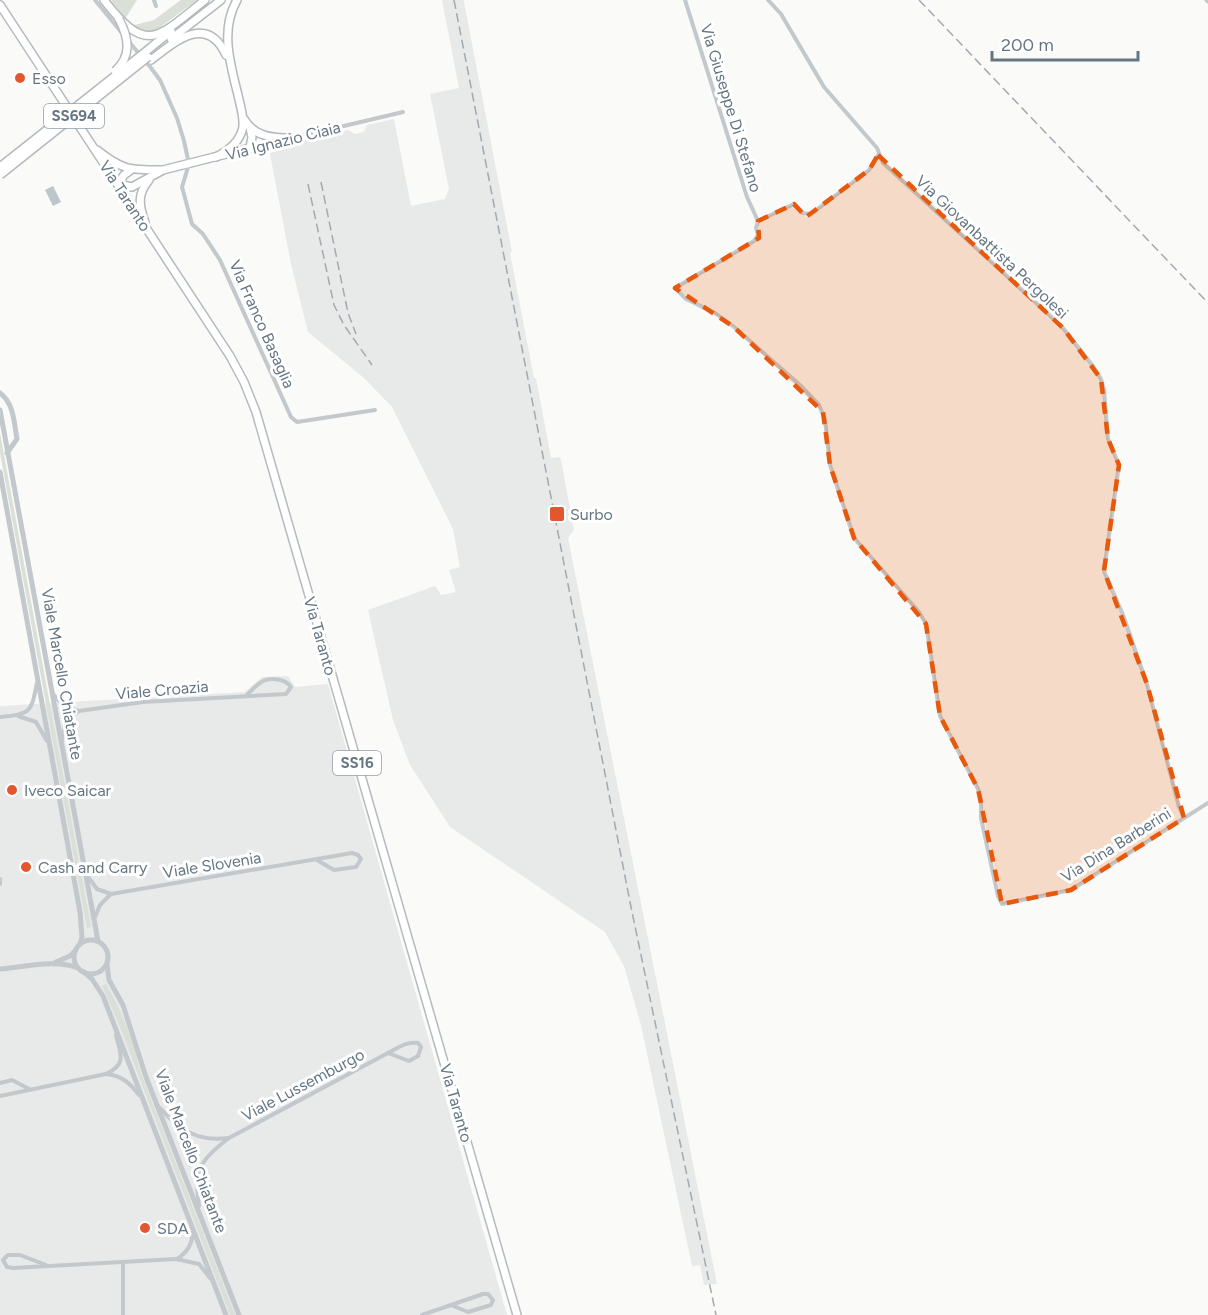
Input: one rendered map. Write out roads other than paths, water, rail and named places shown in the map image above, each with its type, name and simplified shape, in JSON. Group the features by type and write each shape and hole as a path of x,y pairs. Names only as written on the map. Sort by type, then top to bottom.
{"main road":[{"path":"76,107 123,62 128,42 126,33 104,0"},
{"path":"119,20 136,33 156,34 168,29 205,0"},
{"name":"SS694","path":"0,167 76,107 148,57 211,0"},
{"name":"SS694","path":"0,176 221,0"},
{"path":"237,0 227,27 231,66 246,128 252,137 250,148"},
{"name":"Via Taranto","path":"1,8 230,356 256,412 516,1315"},
{"path":"148,57 185,35 202,34 219,43 231,66"},
{"path":"246,128 269,137 292,138"},
{"path":"216,157 232,147 246,128"},
{"name":"Via Ignazio Ciaia","path":"92,146 108,158 132,170 163,170 250,148"},
{"path":"118,184 124,175 132,170"},
{"name":"Via Ignazio Ciaia","path":"118,184 132,187 163,170"},
{"path":"149,233 139,203 141,190 151,176"}],"street":[{"path":"95,0 160,80 177,118 189,164"},
{"path":"154,0 156,6"},
{"name":"Via Giuseppe Di Stefano","path":"685,0 747,197 758,221"},
{"name":"Via Giovanbattista Pergolesi","path":"768,0 781,14 825,87 877,148 883,163 1063,328 1101,379 1106,401 1108,439 1119,465 1104,571 1123,615 1147,684 1179,807 1184,818"},
{"name":"Via Ignazio Ciaia","path":"250,148 403,112"},
{"path":"758,221 794,204 803,213 811,214 869,170 878,155"},
{"name":"Via Franco Basaglia","path":"189,164 182,187 192,224 203,234 220,260 291,417 297,422 375,410"},
{"name":"Via Dina Barberini","path":"758,221 756,228 758,235 754,241 675,288 686,299 715,313 734,327 811,395 823,412 830,465 854,538 919,612 926,624 940,716 978,789 981,800 981,818 998,896 1002,904 1071,890 1184,818"},
{"path":"0,393 11,408 17,439 7,453"},
{"name":"Viale Marcello Chiatante","path":"0,410 98,941 108,953 109,980 123,1005 158,1106 239,1315"},
{"name":"Viale Marcello Chiatante","path":"0,472 80,912 82,937 75,960 97,986 114,1023 226,1315"},
{"name":"Viale Croazia","path":"79,711 143,702 286,694 291,687 288,682 282,680 263,680 247,695"},
{"path":"18,716 31,707 38,682"},
{"path":"51,691 63,706 79,711"},
{"path":"62,747 65,724 69,717 79,711"},
{"path":"0,717 18,716 36,722 49,743"},
{"path":"1184,818 1208,803"},
{"name":"Viale Slovenia","path":"111,894 352,853 361,859 356,867 334,870 317,860"},
{"path":"84,870 97,890 111,894 100,905 94,920"},
{"path":"0,879 0,884"},
{"path":"51,964 70,956 88,940 98,941"},
{"path":"0,969 64,964 89,974 100,971 107,964"},
{"path":"0,1096 113,1071 121,1060 114,1023"},
{"name":"Viale Lussemburgo","path":"200,1212 196,1188 203,1161 210,1152 229,1138 388,1053 412,1042 418,1043 421,1047 418,1056 409,1061 388,1053"},
{"path":"106,1074 131,1083 143,1100"},
{"path":"0,1083 12,1080 29,1090"},
{"name":"Viale Lussemburgo","path":"158,1106 176,1125 194,1136 219,1140 229,1138"},
{"path":"176,1259 190,1247 194,1230"},
{"path":"46,1265 20,1255 8,1255 3,1260 7,1267 176,1259 199,1264 215,1285"},
{"path":"123,1262 123,1315"},
{"path":"422,1315 451,1305 483,1294 488,1294 493,1300 491,1305 468,1312 451,1305"}],"railway":[{"path":"454,0 631,907 716,1315"},
{"path":"919,0 1208,303"},
{"path":"321,182 348,313 356,334"},
{"path":"308,184 334,305 344,325 372,365"}],"place":[{"name":"Esso","path":"20,78"},
{"name":"Surbo","path":"557,514"},
{"name":"Iveco Saicar","path":"12,790"},
{"name":"Cash and Carry","path":"26,867"},
{"name":"SDA","path":"145,1228"}]}
